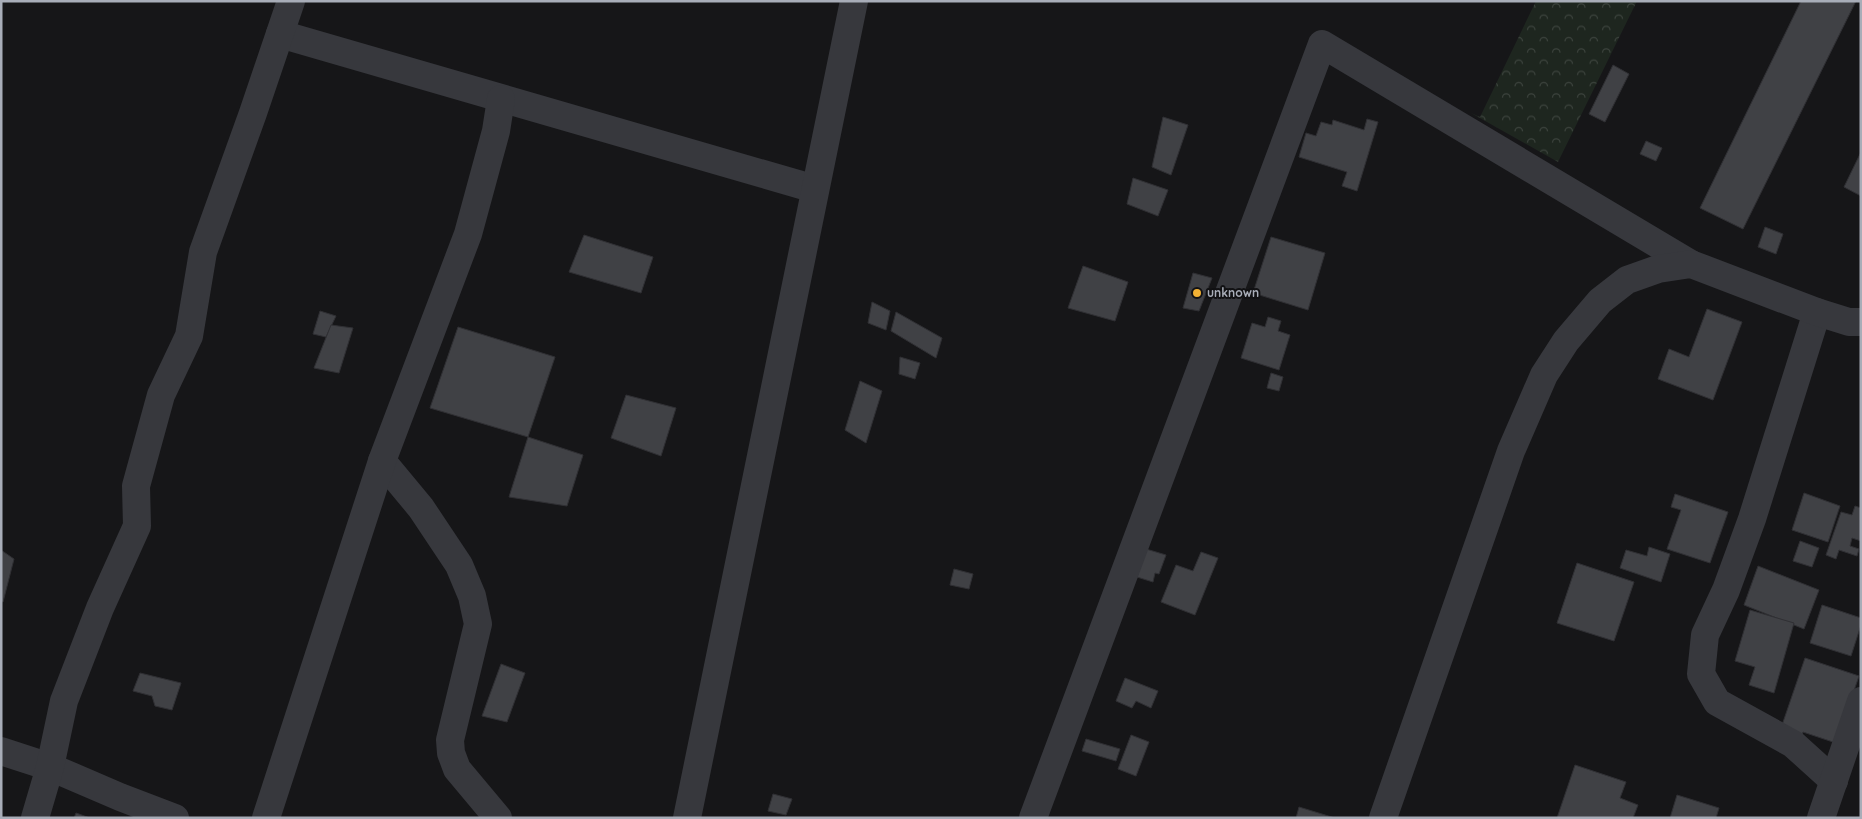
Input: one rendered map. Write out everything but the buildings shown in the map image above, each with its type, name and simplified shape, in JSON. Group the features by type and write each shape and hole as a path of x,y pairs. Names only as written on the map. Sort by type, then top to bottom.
{"street":[{"path":"35,818 50,766 64,701 100,608 137,526 136,486 161,395 189,336 203,252 291,1"},
{"path":"687,818 854,1"},
{"path":"280,34 815,189"},
{"path":"1032,818 1322,44 1691,264 1817,312 1849,322 1861,322"},
{"path":"266,818 382,461 468,234 496,131 501,98"},
{"path":"1382,818 1511,451 1544,376 1566,341 1595,308 1627,280 1658,269 1691,264"},
{"path":"1817,312 1752,519 1726,590 1706,635 1700,674 1717,702 1793,744 1834,781"},
{"path":"382,461 421,508 459,566 472,596 478,624 450,740 451,753 457,769 498,818"},
{"path":"1821,818 1861,701"},
{"path":"1,751 50,766 120,797 175,818"}],"green space":[{"path":"1536,1 1637,1 1558,162 1471,113 1480,117"}],"place":[{"name":"unknown","path":"1197,293"}]}
